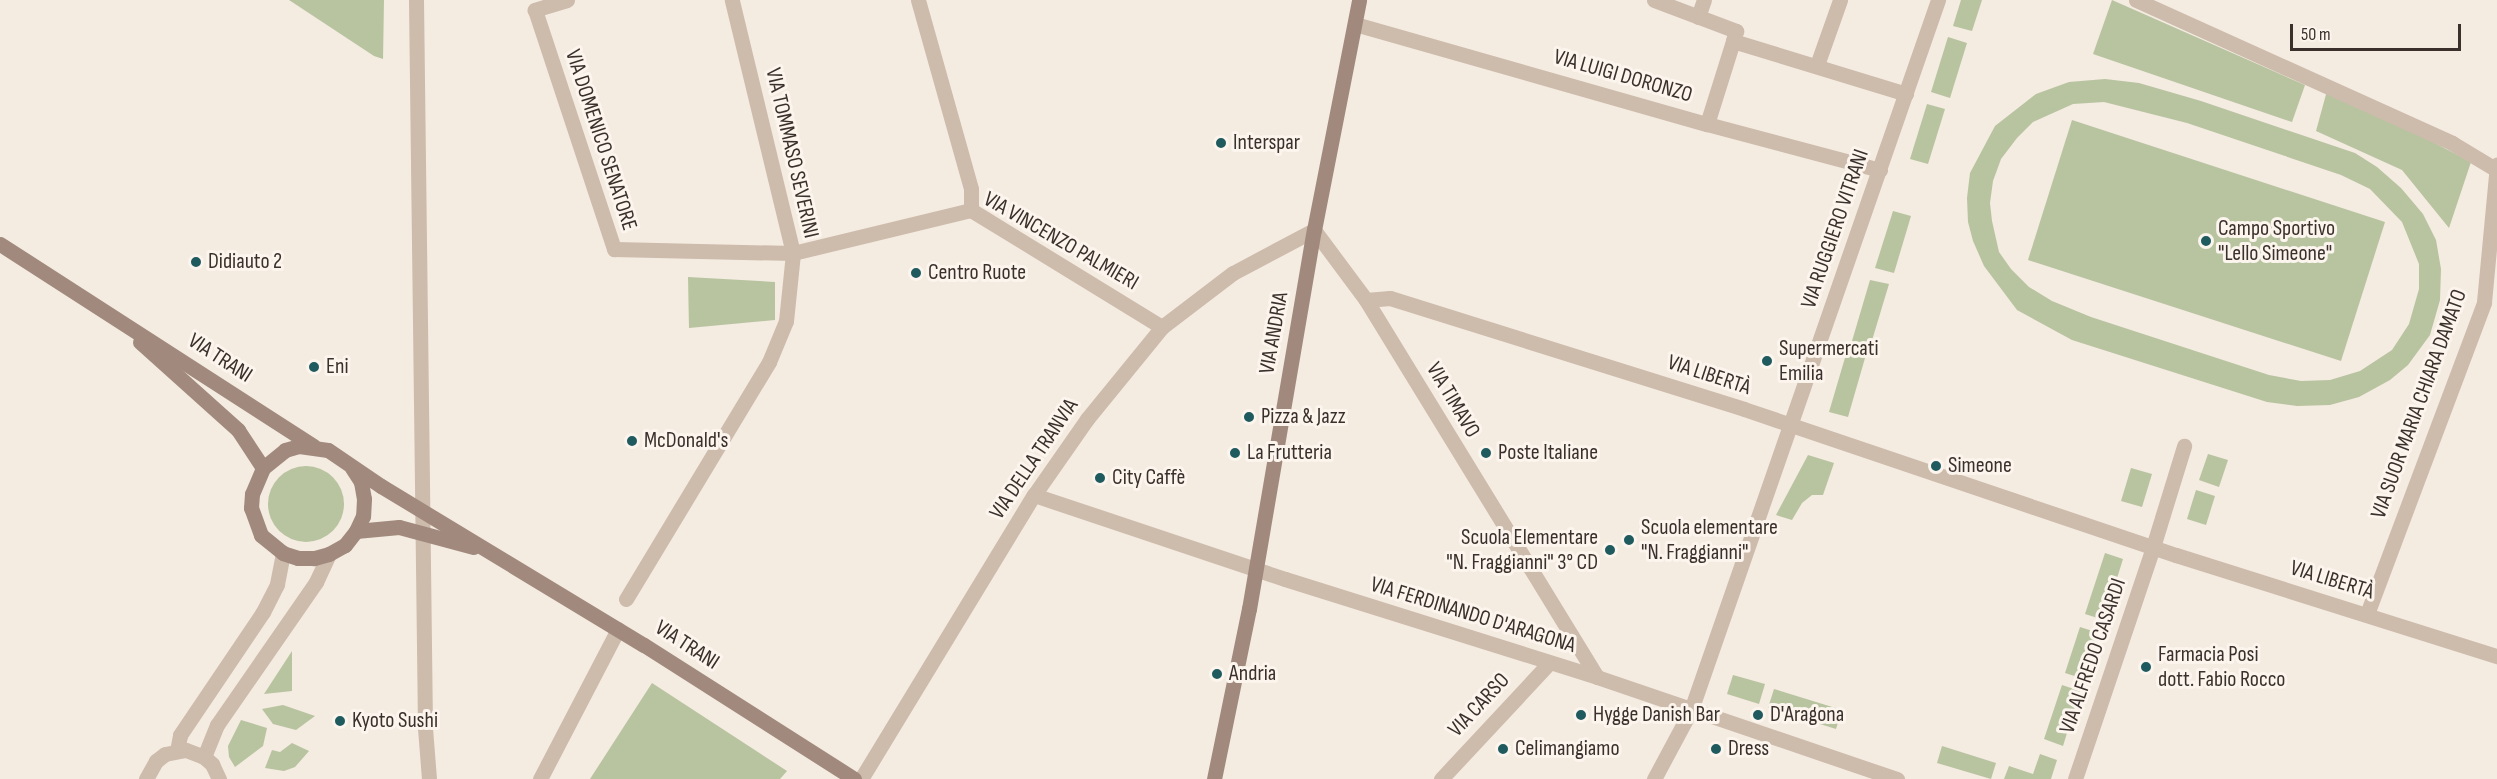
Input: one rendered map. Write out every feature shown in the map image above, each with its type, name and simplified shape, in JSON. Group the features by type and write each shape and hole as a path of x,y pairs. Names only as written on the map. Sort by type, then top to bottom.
{"main road":[{"name":"VIA ANDRIA","path":"1214,779 1256,569 1314,230 1359,0"},
{"name":"VIA TRANI","path":"0,244 313,446 341,457 352,468 465,541"},
{"name":"VIA TRANI","path":"102,308 238,430 263,468"},
{"path":"313,446 285,450 263,468 255,480 251,508 261,535 283,553 298,558 314,558 330,554 345,545 356,531 363,516 364,499 360,482 352,468"},
{"name":"VIA TRANI","path":"356,531 399,527 465,541 494,552 854,779"}],"street":[{"path":"416,0 425,728 429,779"},
{"name":"VIA DOMENICO SENATORE","path":"567,0 535,10 614,249 793,253"},
{"name":"VIA TOMMASO SEVERINI","path":"626,599 769,362 786,321 793,253 732,0"},
{"path":"918,0 971,189 971,210"},
{"path":"1654,0 1736,31 1707,124"},
{"path":"1698,17 1704,0"},
{"path":"1817,65 1840,0"},
{"name":"VIA RUGGIERO VITRANI","path":"1654,779 1691,710 1938,0"},
{"path":"2136,0 2452,143 2496,168"},
{"name":"VIA LUIGI DORONZO","path":"1355,24 1707,124 1880,170"},
{"path":"1733,41 1906,94"},
{"name":"VIA SUOR MARIA CHIARA DAMATO","path":"2367,615 2484,302 2496,168"},
{"name":"VIA VINCENZO PALMIERI","path":"793,253 971,210 1162,327"},
{"path":"1314,230 1366,300"},
{"name":"VIA DELLA TRANVIA","path":"861,779 1034,495 1087,419 1162,327 1233,273 1314,230"},
{"name":"VIA LIBERTÀ","path":"1366,300 1390,298 1791,425 2153,547 2497,656"},
{"name":"VIA TIMAVO","path":"1366,300 1597,677"},
{"path":"2484,302 2497,312"},
{"path":"2153,547 2184,446"},
{"name":"VIA FERDINANDO D'ARAGONA","path":"1034,495 1256,569 1597,677 1897,779"},
{"name":"VIA ALFREDO CASARDI","path":"2075,779 2153,547"},
{"path":"177,751 180,735 263,612 277,584 283,553"},
{"path":"204,757 217,725 316,582 330,554"},
{"path":"540,779 618,629"},
{"name":"VIA CARSO","path":"1441,779 1549,663"},
{"path":"146,779 156,761 177,751 186,750 204,757 212,764 219,779"}],"green space":[{"path":"289,0 384,0 383,59 374,56"},
{"path":"1961,0 1982,0 1972,31 1953,26"},
{"path":"2112,0 2305,85 2292,122 2093,54"},
{"path":"1948,37 1967,43 1950,98 1931,92"},
{"path":"2105,79 2139,83 2201,101 2355,153 2377,167 2401,188 2423,214 2436,240 2441,269 2440,300 2430,335 2408,365 2390,380 2359,397 2330,405 2297,406 2267,402 2072,340 2017,310 1984,266 1973,241 1968,222 1967,198 1970,173 1995,126 2036,94 2069,82","holes":["2104,102 2187,123 2341,175 2370,189 2402,222 2419,264 2419,289 2409,324 2392,350 2360,371 2330,380 2301,381 2269,375 2091,317 2052,301 2029,287 2011,269 1999,252 1992,221 1990,203 1993,181 2001,159 2033,122 2073,104"]},
{"path":"2328,87 2471,162 2449,228 2402,170 2316,131"},
{"path":"1927,104 1945,109 1928,164 1910,159"},
{"name":"Campo Sportivo \"Lello Simeone\"","path":"2072,120 2385,222 2341,361 2028,260"},
{"path":"1893,211 1911,216 1894,273 1875,268"},
{"path":"688,277 775,282 775,320 689,328"},
{"path":"1870,280 1889,284 1870,347 1852,341"},
{"path":"1847,351 1865,358 1848,417 1829,412"},
{"path":"2208,454 2228,460 2219,487 2199,480"},
{"path":"1808,455 1834,463 1823,495 1812,495 1802,503 1792,520 1776,515"},
{"path":"306,466 321,469 333,477 341,489 344,504 341,519 333,531 321,539 306,542 291,539 279,531 271,519 268,504 271,489 279,477 291,469"},
{"path":"2131,468 2152,474 2142,507 2121,501"},
{"path":"2196,490 2215,496 2206,525 2187,519"},
{"path":"2105,553 2123,559 2104,620 2085,614"},
{"path":"2080,627 2099,633 2084,679 2065,673"},
{"path":"292,651 292,691 264,694"},
{"path":"1733,675 1765,684 1759,704 1727,694"},
{"path":"652,683 787,771 780,779 590,779"},
{"path":"2062,685 2080,691 2063,746 2044,739"},
{"path":"1774,689 1842,710 1836,729 1768,708"},
{"path":"283,705 315,716 296,730 273,724 262,709"},
{"path":"241,720 267,728 263,746 235,767 229,757 228,746"},
{"path":"292,743 309,751 295,767 284,771 265,768 272,750 280,752"},
{"path":"1942,746 1996,763 1991,779 1937,763"},
{"path":"2040,754 2057,760 2051,779 2004,779 2009,766 2033,774"}],"place":[{"name":"Interspar","path":"1221,143"},
{"name":"Campo Sportivo \"Lello Simeone\"","path":"2206,241"},
{"name":"Didiauto 2","path":"196,262"},
{"name":"Centro Ruote","path":"916,273"},
{"name":"Supermercati Emilia","path":"1767,361"},
{"name":"Eni","path":"314,367"},
{"name":"Pizza & Jazz","path":"1249,417"},
{"name":"McDonald's","path":"632,441"},
{"name":"La Frutteria","path":"1235,453"},
{"name":"Poste Italiane","path":"1486,453"},
{"name":"Simeone","path":"1936,466"},
{"name":"City Caffè","path":"1100,478"},
{"name":"Scuola elementare \"N. Fraggianni\"","path":"1629,540"},
{"name":"Scuola Elementare \"N. Fraggianni\" 3° CD","path":"1610,550"},
{"name":"Farmacia Posi dott. Fabio Rocco","path":"2146,667"},
{"name":"Andria","path":"1217,674"},
{"name":"Hygge Danish Bar","path":"1581,715"},
{"name":"D'Aragona","path":"1758,715"},
{"name":"Kyoto Sushi","path":"340,721"},
{"name":"Celimangiamo","path":"1503,749"},
{"name":"Dress","path":"1716,749"}]}
